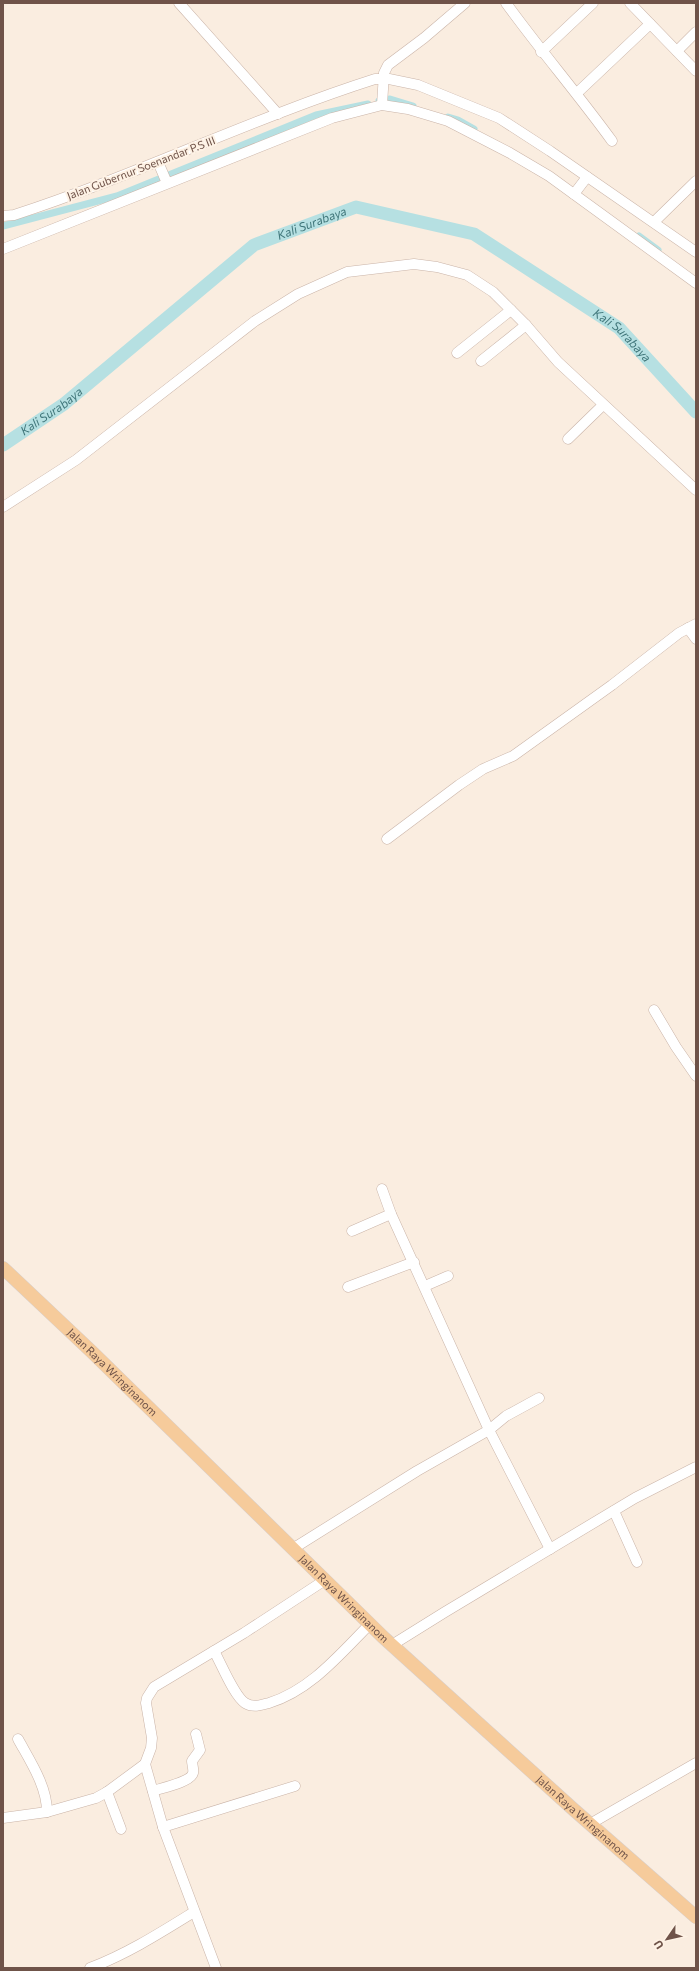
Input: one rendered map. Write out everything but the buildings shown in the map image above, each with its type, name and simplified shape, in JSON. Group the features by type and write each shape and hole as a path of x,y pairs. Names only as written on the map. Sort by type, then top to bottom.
{"main road":[{"name":"Jalan Raya Wringinanom","path":"3,1268 294,1548 324,1580 392,1645 590,1824 696,1917"}],"street":[{"path":"179,3 278,114"},
{"path":"382,104 385,69 391,62 424,38 465,3"},
{"path":"506,3 541,52 577,93 612,141"},
{"path":"541,52 593,3"},
{"path":"630,3 696,71"},
{"path":"577,93 650,24"},
{"path":"677,51 696,32"},
{"name":"Jalan Gubernur Soenandar P.S III","path":"3,216 47,204 159,164 323,96 375,79 384,82"},
{"path":"384,82 425,88 499,118 550,151 586,178 654,222 696,252"},
{"path":"3,249 167,182 332,118 382,104 408,109 448,121 521,159 575,193 696,283"},
{"path":"159,164 167,182"},
{"path":"575,193 586,178"},
{"path":"654,222 696,181"},
{"path":"3,507 76,460 255,321 298,294 340,275 357,270 405,264 438,267 460,273 474,279 493,292 526,325 558,362 696,490"},
{"path":"457,353 511,310"},
{"path":"480,361 526,325"},
{"path":"568,440 603,405"},
{"path":"387,839 459,785 484,769 513,756 612,685 675,635 692,626 696,639"},
{"path":"654,1010 676,1047 696,1076"},
{"path":"382,1189 391,1214 425,1286 489,1430 550,1549"},
{"path":"352,1231 391,1214"},
{"path":"348,1287 414,1262"},
{"path":"425,1286 448,1276"},
{"path":"294,1548 417,1471 489,1430 506,1416 538,1398"},
{"path":"392,1645 663,1482 696,1467"},
{"path":"614,1511 637,1562"},
{"path":"3,1818 47,1812 84,1802 108,1792 145,1764 152,1743 146,1703 150,1692 162,1682 324,1580"},
{"path":"214,1650 239,1697 246,1704 260,1706 283,1697 318,1676 370,1624"},
{"path":"153,1791 185,1781 192,1776 194,1771 192,1761 200,1750 196,1734"},
{"path":"18,1739 37,1775 46,1797 47,1812"},
{"path":"590,1824 696,1763"},
{"path":"145,1764 163,1827 216,1968"},
{"path":"163,1827 295,1786"},
{"path":"108,1792 122,1829"},
{"path":"90,1968 111,1960 139,1946 194,1912"}],"waterway":[{"path":"379,101 390,99 413,106"},
{"path":"3,226 117,196 316,115 368,104"},
{"path":"448,117 458,120 474,129"},
{"name":"Kali Surabaya","path":"3,445 64,404 254,245 356,207 474,234 619,328 696,412"},
{"path":"639,236 658,250"}]}
